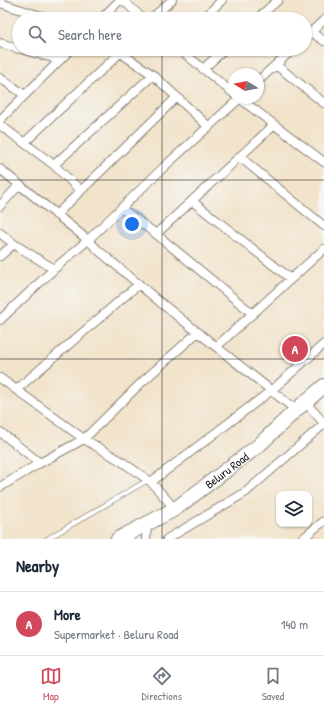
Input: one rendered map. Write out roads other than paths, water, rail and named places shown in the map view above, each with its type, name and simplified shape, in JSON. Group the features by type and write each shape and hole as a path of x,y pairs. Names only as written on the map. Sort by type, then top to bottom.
{"highway":[{"name":"Beluru Road","path":"118,539 175,509 258,446 324,386"}],"street":[{"path":"108,12 120,0"},
{"path":"123,0 136,12"},
{"path":"159,12 172,0"},
{"path":"211,12 222,0"},
{"path":"265,12 278,0"},
{"path":"0,3 28,12"},
{"path":"312,31 324,20"},
{"path":"312,36 324,41"},
{"path":"0,43 12,47"},
{"path":"45,56 60,60"},
{"path":"0,120 64,56"},
{"path":"24,143 114,56"},
{"path":"128,56 177,97 208,127"},
{"path":"187,56 228,89"},
{"path":"203,69 217,56"},
{"path":"264,76 286,56"},
{"path":"276,65 324,103"},
{"path":"54,165 152,75"},
{"path":"0,78 24,96"},
{"path":"56,214 177,97"},
{"path":"0,320 54,269 88,240 233,104"},
{"path":"247,104 324,162"},
{"path":"0,125 54,165 81,191"},
{"path":"156,234 274,125"},
{"path":"240,157 324,226"},
{"path":"0,169 198,332 272,390 301,406 324,423 246,492 167,539"},
{"path":"0,206 19,185"},
{"path":"192,201 291,279"},
{"path":"121,208 156,234 252,314"},
{"path":"0,233 14,244 54,269"},
{"path":"0,256 14,244"},
{"path":"217,346 324,249"},
{"path":"16,390 139,284"},
{"path":"0,487 84,439 141,383 198,332"},
{"path":"150,481 272,390 324,344"},
{"path":"0,378 84,439 121,461 150,481 175,509"},
{"path":"0,432 40,463"},
{"path":"302,539 324,521"},
{"path":"146,539 147,524"}],"lane":[{"path":"46,539 150,481"}],"place":[{"name":"More","path":"295,349"}]}
